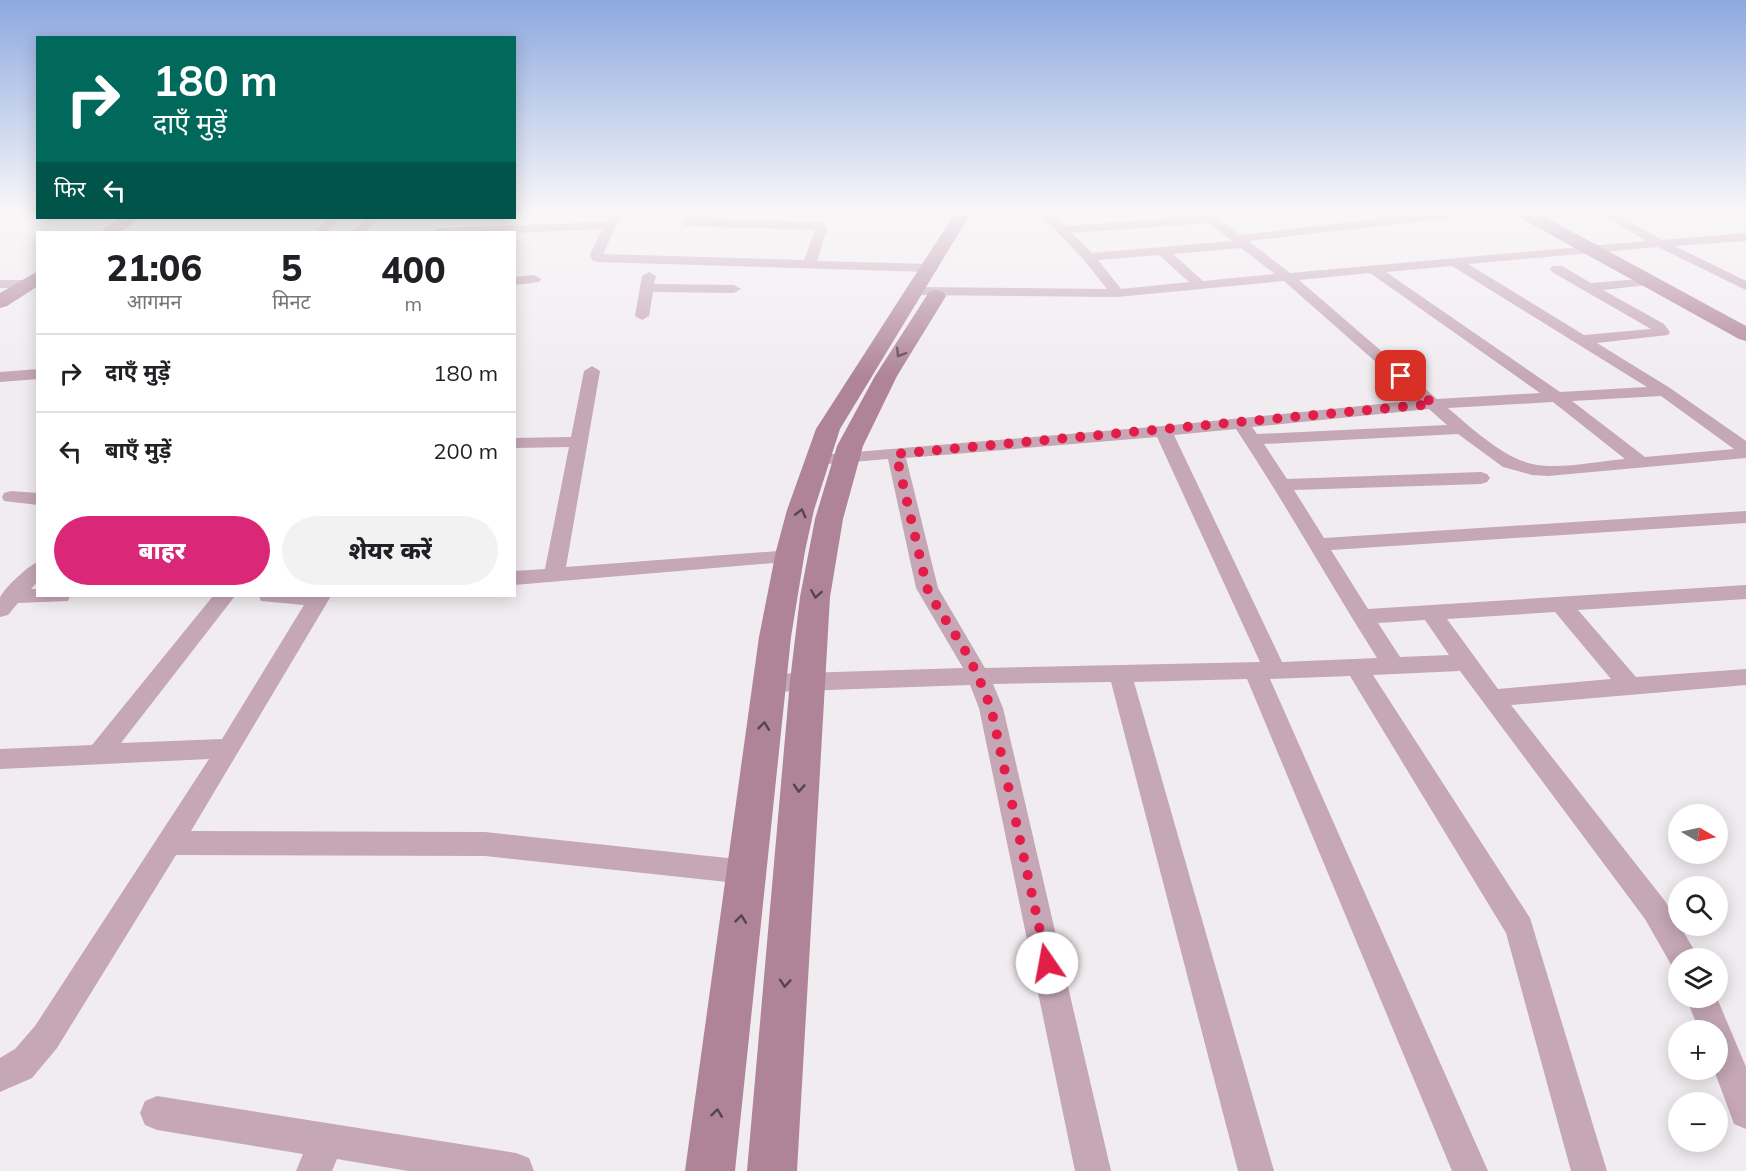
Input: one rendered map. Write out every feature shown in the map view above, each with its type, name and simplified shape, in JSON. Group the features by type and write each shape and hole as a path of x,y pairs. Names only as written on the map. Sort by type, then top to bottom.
{"street":[{"path":"642,315 650,268"},
{"path":"825,268 927,284 1117,292 1386,268"},
{"path":"772,1171 807,681 815,597 829,519 850,446 886,376 935,268"},
{"path":"710,1171 770,683 791,556 815,460 828,429 940,268"},
{"path":"1098,268 1117,292"},
{"path":"1181,268 1200,285"},
{"path":"1274,268 1462,429 1509,463 1532,470 1548,471 1746,451"},
{"path":"1465,268 1664,391 1746,451"},
{"path":"1622,268 1744,332"},
{"path":"1709,268 1744,285"},
{"path":"1372,269 1557,398 1642,463"},
{"path":"1557,269 1659,327 1663,332 1581,340"},
{"path":"516,281 534,279"},
{"path":"0,284 32,281"},
{"path":"0,302 32,281"},
{"path":"1588,287 1647,281"},
{"path":"647,288 734,289"},
{"path":"554,576 592,371"},
{"path":"0,377 36,374"},
{"path":"1247,431 1433,404 1664,391"},
{"path":"815,460 1163,431 1462,429"},
{"path":"1163,431 1265,671 1470,1171"},
{"path":"1247,431 1320,544 1361,617 1394,666"},
{"path":"516,443 579,442"},
{"path":"896,454 927,588 978,676 991,708 1093,1171"},
{"path":"1283,485 1481,478"},
{"path":"11,497 36,499"},
{"path":"1320,544 1746,517"},
{"path":"516,578 791,556"},
{"path":"8,596 36,570"},
{"path":"1361,617 1746,592"},
{"path":"8,596 36,596"},
{"path":"98,755 223,597"},
{"path":"0,1075 18,1068 46,1037 229,748 319,597"},
{"path":"1560,603 1630,686"},
{"path":"1431,613 1492,698 1656,910 1678,948"},
{"path":"770,683 978,676 1265,671 1466,662"},
{"path":"1357,668 1520,928 1589,1171"},
{"path":"1120,674 1256,1171"},
{"path":"1492,698 1746,677"},
{"path":"0,759 229,748"},
{"path":"170,843 485,844 746,872"},
{"path":"1728,1063 1746,1112"},
{"path":"157,1113 320,1156 516,1171"}],"route":[{"path":"1047,963 991,708 978,676 927,588 896,454 1163,431 1433,404 1401,376"}]}
